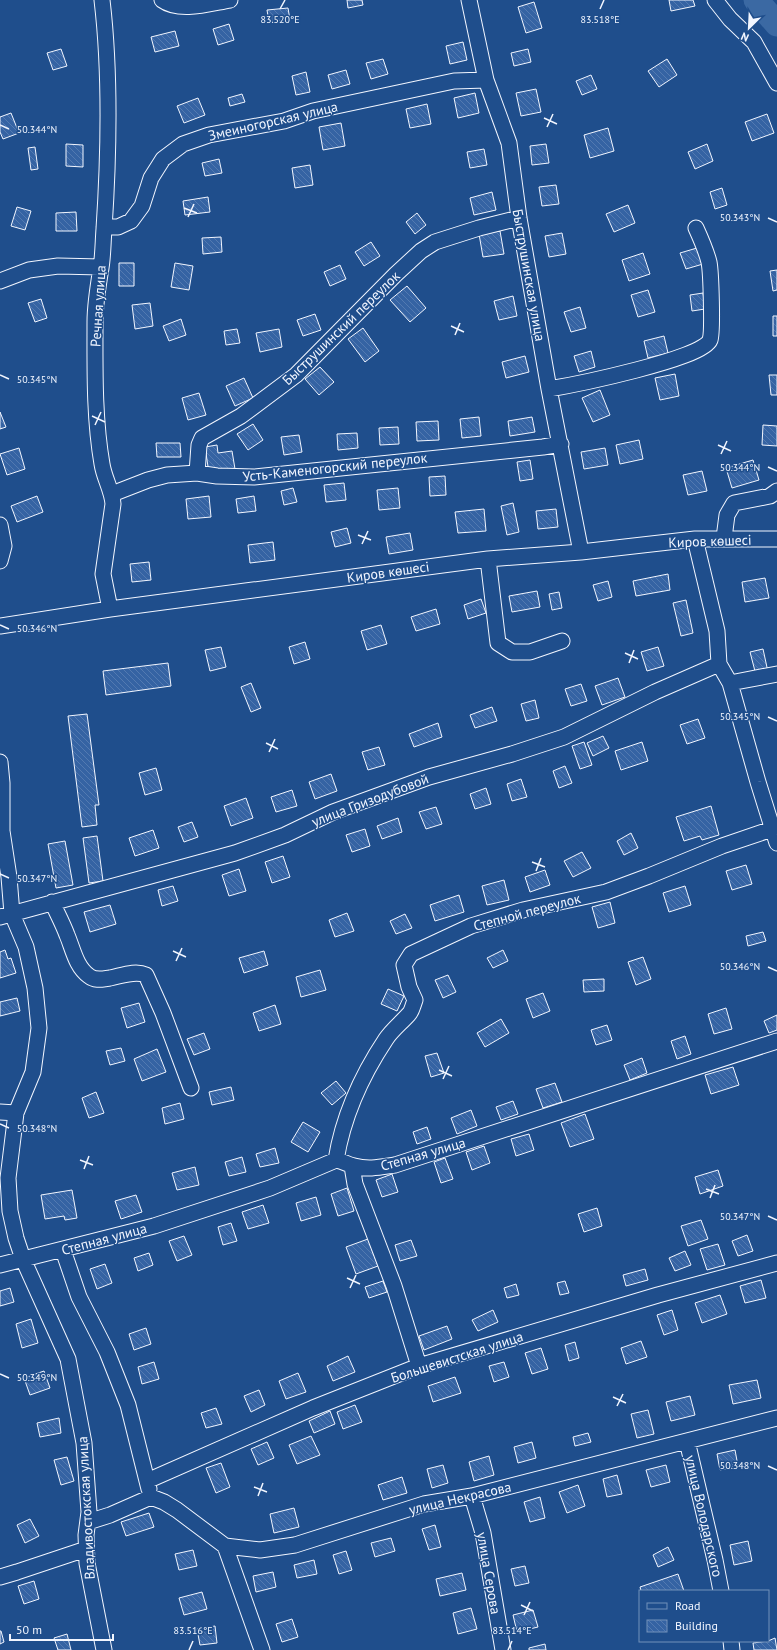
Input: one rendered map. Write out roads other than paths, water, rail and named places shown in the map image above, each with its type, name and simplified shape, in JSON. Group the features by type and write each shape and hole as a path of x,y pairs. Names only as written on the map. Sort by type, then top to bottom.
{"street":[{"name":"Речная улица","path":"102,0 106,30 108,124 104,227 95,321 97,429 102,465 106,483 112,494 113,504 103,574 110,609"},
{"path":"162,0 166,3 182,7 230,0"},
{"name":"Быструшинская улица","path":"469,0 486,80 509,143 518,218 549,389 581,552"},
{"path":"715,0 730,19 754,42 777,84"},
{"name":"Змеиногорская улица","path":"104,227 118,227 131,221 142,206 151,178 162,159 183,144 209,135 284,121 314,111 454,81 486,80"},
{"name":"Быструшинский переулок","path":"197,473 199,445 202,438 241,416 296,376 421,251 435,242 479,228 518,218"},
{"path":"549,389 594,381 654,365 703,348 710,341 712,324 709,263 696,228"},
{"path":"0,280 29,270 58,266 101,267"},
{"name":"Усть-Каменогорский переулок","path":"112,494 148,480 167,475 197,473 217,476 254,477 561,444"},
{"path":"724,538 726,515 734,502 770,496 777,491"},
{"path":"0,525 4,546 0,561"},
{"path":"695,539 717,631 720,664 730,683 774,836"},
{"name":"Киров көшесі","path":"0,626 110,609 488,559 581,552 695,539 777,539"},
{"path":"488,559 498,643 512,652 530,652 562,641"},
{"name":"улица Гризодубовой","path":"6,915 235,853 285,835 333,812 429,777 512,754 564,737 654,692 720,664"},
{"path":"730,683 777,674"},
{"name":"Владивостокская улица","path":"0,762 2,783 2,831 9,877 6,915 26,947 35,988 39,1028 33,1072 16,1114 8,1178 10,1204 16,1238 23,1259 68,1359 84,1443 89,1512 86,1549 87,1563 104,1650"},
{"name":"Степной переулок","path":"336,1160 339,1141 352,1105 372,1060 388,1035 410,1013 414,1000 409,987 404,965 411,954 471,926 523,910 606,892 722,846 774,836"},
{"path":"52,902 82,970 90,977 98,980 131,974 141,973 146,975 163,1013 192,1088"},
{"name":"Степная улица","path":"0,1265 154,1226 270,1188 336,1160 345,1162 352,1166 368,1169 395,1165 777,1041"},
{"path":"0,1112 16,1114"},
{"path":"352,1166 355,1184 394,1286 420,1366"},
{"path":"63,1250 79,1297 107,1352 128,1406 151,1497"},
{"name":"Большевистская улица","path":"147,1481 313,1408 420,1366 658,1295 777,1263"},
{"name":"улица Некрасова","path":"225,1546 260,1550 295,1544 424,1504 472,1496 777,1418"},
{"name":"улица Володарского","path":"687,1441 721,1590"},
{"name":"улица Серова","path":"472,1496 483,1533 503,1650"},
{"path":"88,1522 110,1515 151,1497 164,1502 177,1510 225,1546 262,1650"},
{"path":"0,1577 86,1549"}],"waterway":[{"path":"756,0 777,24"}]}
